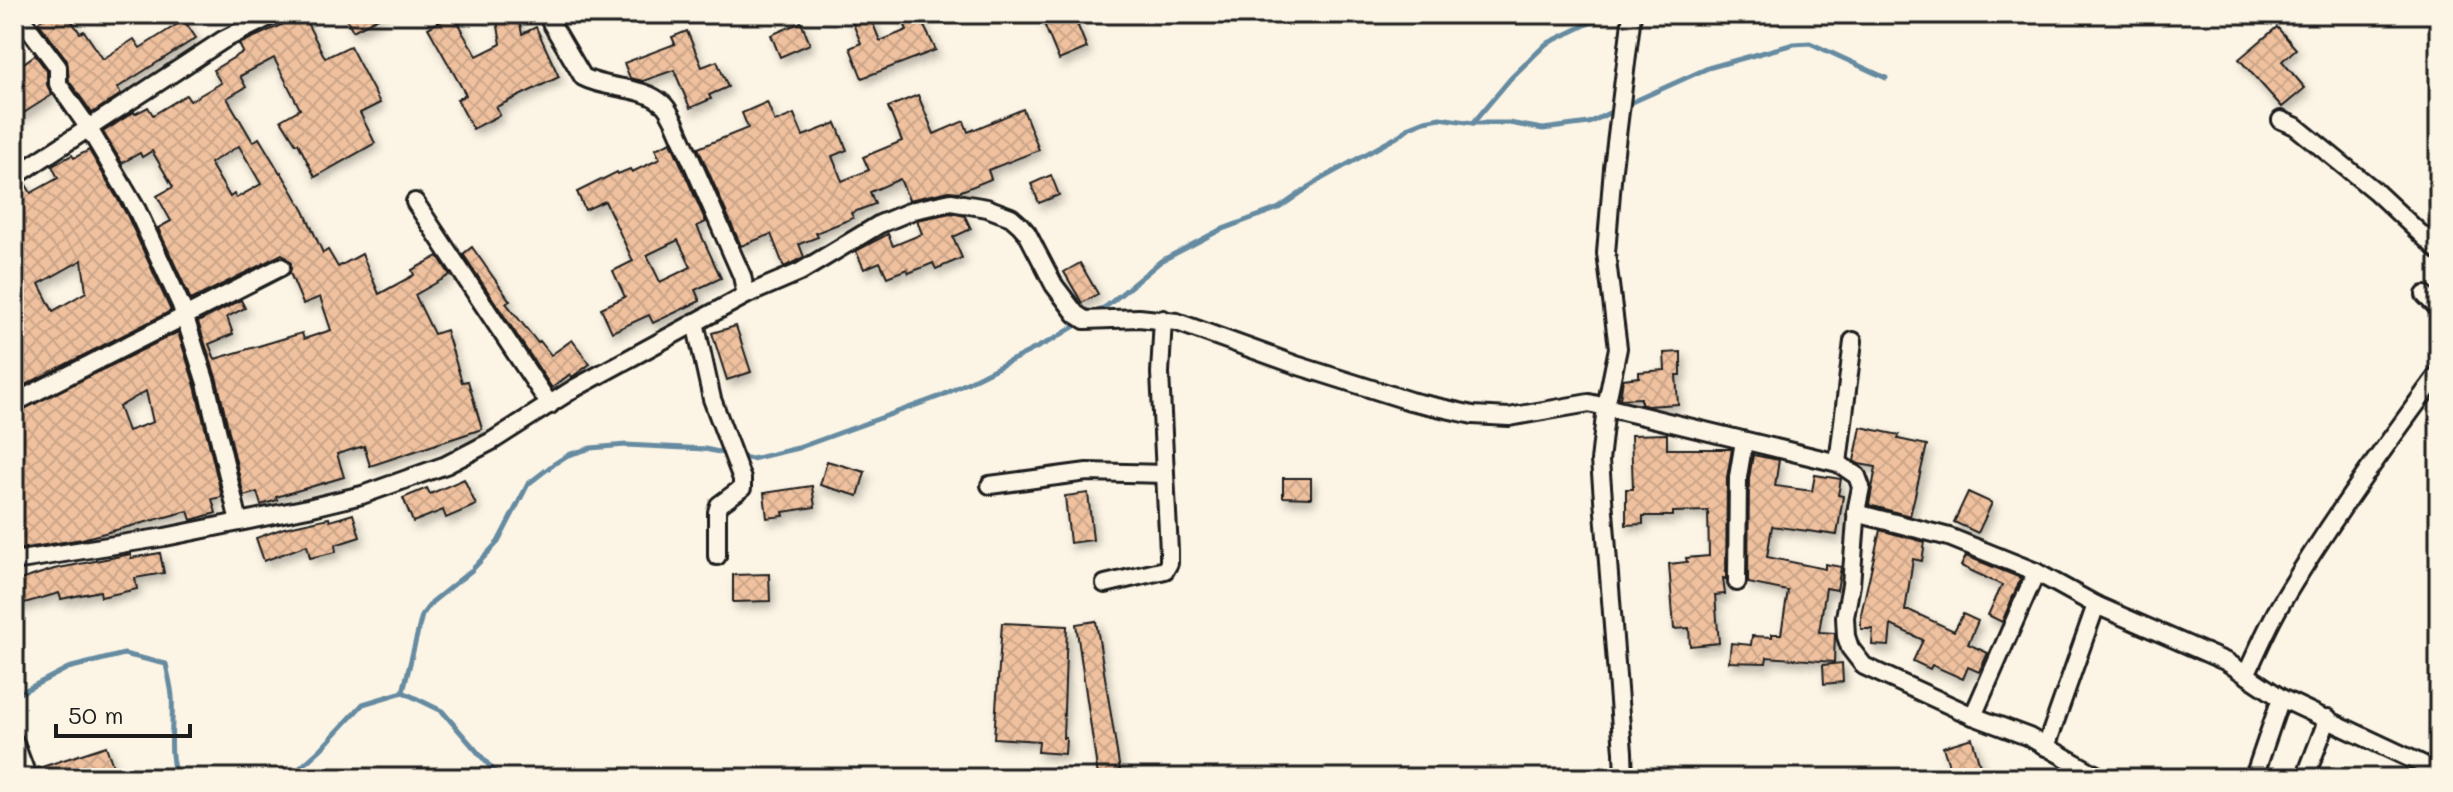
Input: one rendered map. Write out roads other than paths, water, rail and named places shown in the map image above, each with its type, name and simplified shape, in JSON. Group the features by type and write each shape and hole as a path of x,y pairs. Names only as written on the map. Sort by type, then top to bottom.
{"street":[{"path":"18,14 58,67 58,84 88,127 137,210 184,315 206,383 239,522"},
{"path":"14,177 223,40 275,14"},
{"path":"546,14 583,77 593,83 625,88 664,104 742,276 746,295"},
{"path":"1624,778 1600,461 1606,407 1618,348 1606,253 1632,14"},
{"path":"2281,120 2295,126 2352,173 2439,251"},
{"path":"415,202 550,405"},
{"path":"14,561 165,537 362,495 446,465 492,441 575,388 746,295 800,272 880,224 914,210 951,202 987,208 1011,217 1020,225 1054,285 1080,318 1094,321 1163,319 1410,401 1473,415 1509,417 1589,403 1838,463 1857,476 1861,487 1845,617 1850,648 1864,666 1973,716 2029,737 2102,778"},
{"path":"14,403 281,267"},
{"path":"2425,295 2439,309"},
{"path":"1105,584 1165,570 1169,563 1160,373 1163,319"},
{"path":"695,322 712,399 743,483 739,490 719,505 717,556"},
{"path":"1838,463 1853,341"},
{"path":"2247,673 2278,609 2312,555 2380,452 2439,373"},
{"path":"1737,582 1738,477 1744,441"},
{"path":"990,485 1087,472 1165,474"},
{"path":"1856,513 1949,537 2036,572 2096,605 2247,673 2281,698 2439,772"},
{"path":"1973,716 2036,572"},
{"path":"2046,747 2096,605"},
{"path":"2256,778 2281,698"},
{"path":"2305,778 2328,718"},
{"path":"16,747 28,778"}],"waterway":[{"path":"1473,123 1511,78 1546,44 1608,14"},
{"path":"1626,105 1708,68 1794,44 1810,43 1886,78"},
{"path":"1094,314 1161,261 1220,230 1279,208 1319,180 1425,121 1440,118 1543,129 1589,123 1617,109"},
{"path":"738,456 752,459 798,448 941,396 1083,321"},
{"path":"403,692 422,615 432,602 472,570 498,542 528,484 554,464 568,455 591,448 626,445 705,449 728,454"},
{"path":"14,696 68,668 124,654 166,664 172,696 172,748 177,778"},
{"path":"289,778 363,704 403,692 442,711 500,778"}]}
